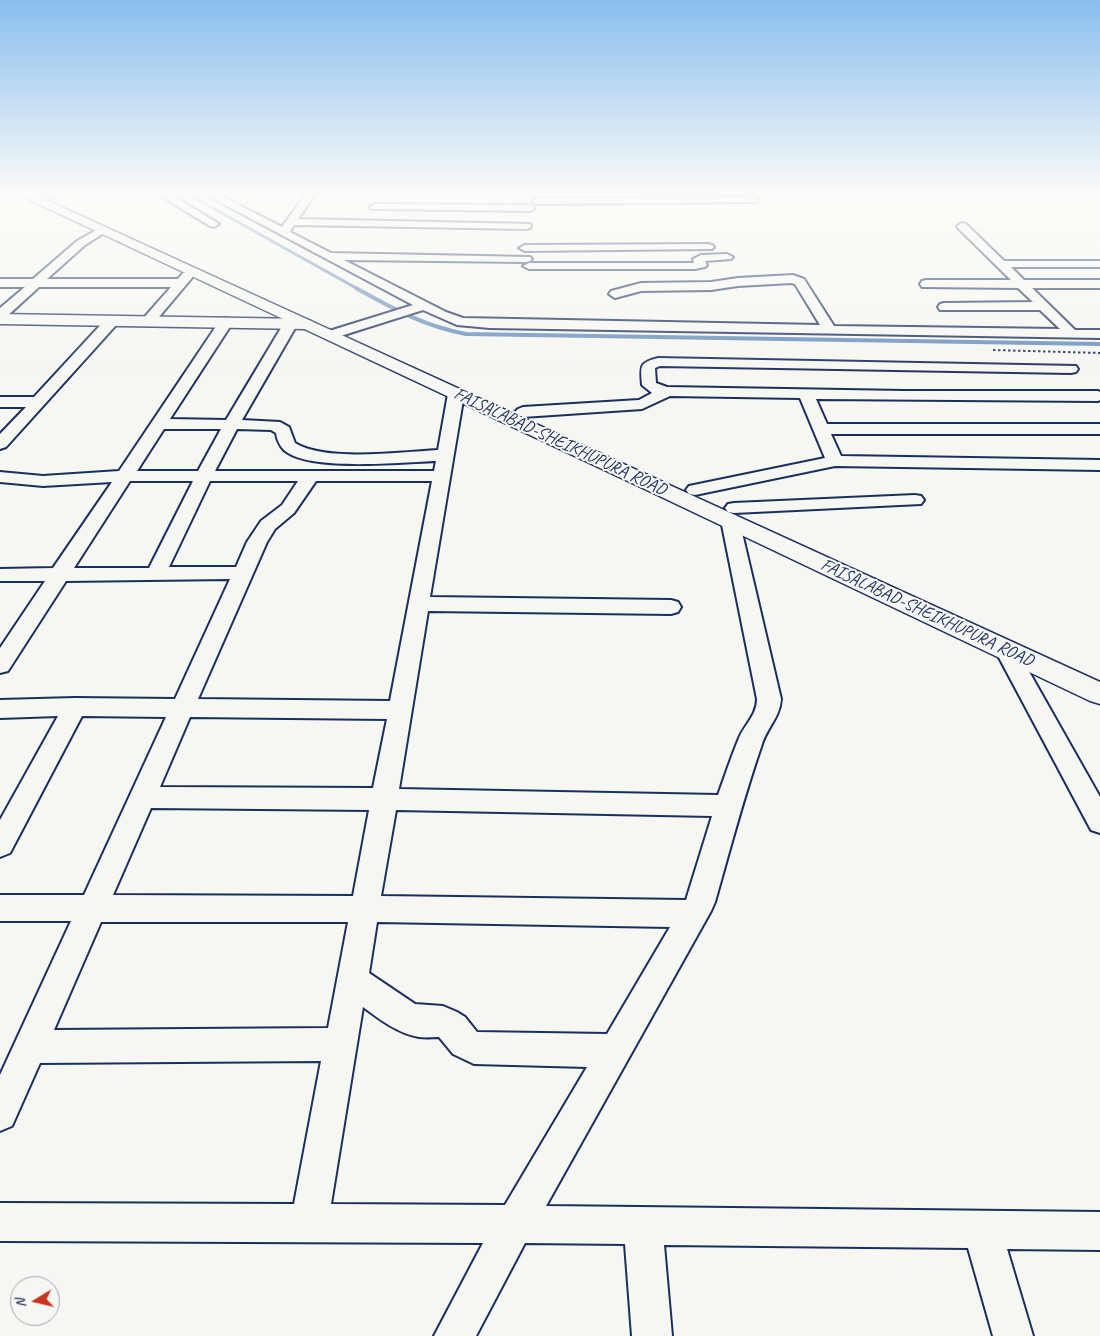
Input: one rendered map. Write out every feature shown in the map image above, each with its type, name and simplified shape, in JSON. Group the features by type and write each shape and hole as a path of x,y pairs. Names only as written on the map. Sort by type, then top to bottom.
{"main road":[{"name":"FAISALABAD-SHEIKHUPURA ROAD","path":"145,254 186,277 298,323 338,333 523,412 695,490 732,514 1006,650 1100,694"},
{"name":"FAISALABAD-SHEIKHUPURA ROAD","path":"173,254 338,333 456,394 1082,665"},
{"path":"0,319 298,323"}],"street":[{"path":"0,315 68,254"},
{"path":"326,254 419,308 447,318 474,323 1100,334"},
{"path":"329,256 535,254"},
{"path":"678,254 690,286"},
{"path":"990,254 1071,333"},
{"path":"526,255 683,266 700,265 699,259 701,258 727,257"},
{"path":"1000,264 1100,264"},
{"path":"0,283 186,277"},
{"path":"148,321 186,277"},
{"path":"615,294 642,287 796,279 800,282 829,329"},
{"path":"926,284 1100,284"},
{"path":"944,307 1043,306"},
{"path":"338,333 419,308"},
{"path":"0,444 112,320"},
{"path":"0,665 226,322"},
{"path":"157,572 232,424 298,323"},
{"path":"1071,369 651,363 648,366 649,385 654,389 667,391 904,396 1098,396"},
{"path":"897,367 904,396 922,429"},
{"path":"523,412 642,404 667,391"},
{"path":"309,1224 456,394"},
{"path":"806,394 835,461"},
{"path":"0,402 38,402"},
{"path":"159,424 269,424 280,427 289,446 295,451 310,455 444,466"},
{"path":"821,429 1100,429"},
{"path":"695,490 835,461 1100,465"},
{"path":"0,477 43,481 124,476 311,475 444,466"},
{"path":"0,1114 261,534 268,525 288,509 311,475"},
{"path":"454,1336 515,1224 695,914 701,902 728,806 754,730 766,717 769,707 732,514 915,500"},
{"path":"0,575 157,572 243,573"},
{"path":"420,604 671,607"},
{"path":"1006,650 1100,822"},
{"path":"0,709 75,707 401,710"},
{"path":"0,845 75,707"},
{"path":"142,797 385,799 728,806"},
{"path":"0,908 365,908 695,914"},
{"path":"353,980 405,1016 417,1021 445,1022 465,1045 474,1048 614,1051"},
{"path":"30,1047 341,1044"},
{"path":"0,1222 515,1224 1100,1230"},
{"path":"643,1226 652,1336"},
{"path":"982,1229 1013,1336"}],"path":[{"path":"993,350 1100,353"}],"waterway":[{"path":"296,254 358,289"},
{"path":"356,288 396,310 422,321 450,331 466,334 1100,344"}]}
